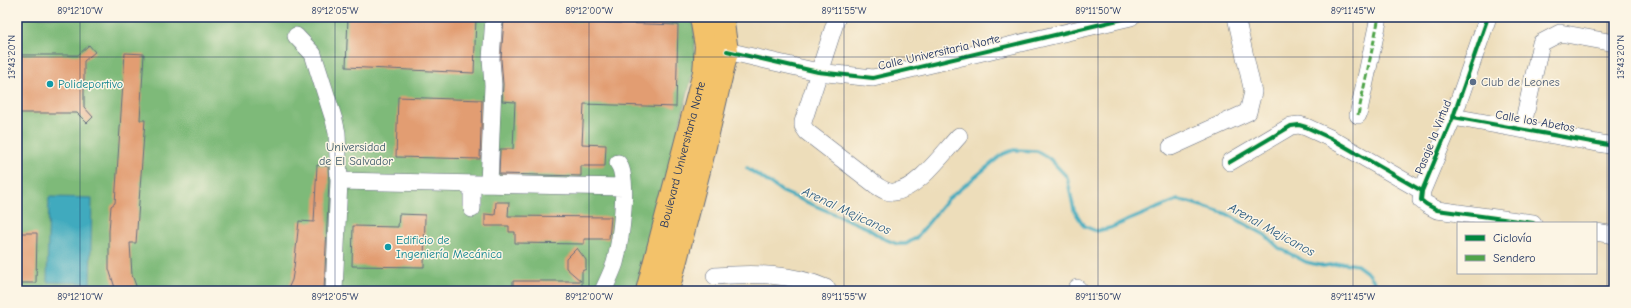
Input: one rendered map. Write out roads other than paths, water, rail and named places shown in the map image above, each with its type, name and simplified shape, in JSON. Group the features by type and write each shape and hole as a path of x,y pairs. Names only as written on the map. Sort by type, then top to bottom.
{"main road":[{"name":"Boulevard Universitaria Norte","path":"647,291 704,72 706,46 702,17"},
{"name":"Boulevard Universitaria Norte","path":"668,291 700,166 727,51 722,17"}],"street":[{"path":"489,184 493,85 491,59 494,17"},
{"path":"837,17 803,122 803,126 807,132 886,192 905,189 917,181 959,136"},
{"name":"Calle Universitaria Norte","path":"727,51 818,72 873,78 1131,17"},
{"path":"1171,147 1248,112 1253,92 1236,17"},
{"path":"1358,115 1379,17"},
{"name":"Pasaje la Virtud","path":"1488,17 1453,117 1422,191 1421,200 1437,210 1526,222"},
{"path":"1522,129 1541,42 1560,33 1614,43"},
{"path":"296,36 313,54 337,133 339,181 334,291"},
{"name":"Calle los Abetos","path":"1453,117 1614,146"},
{"path":"1230,162 1291,126 1299,125 1330,138 1422,191"},
{"path":"603,291 615,264 623,212 623,176 621,167 618,163"},
{"path":"339,181 623,187"},
{"path":"472,184 472,209"},
{"path":"1597,232 1614,235"},
{"path":"715,276 748,274 811,281 826,288 828,291"}],"water":[{"path":"49,197 92,198 90,283 47,282"}],"waterway":[{"name":"Arenal Mejicanos","path":"747,168 783,192 867,228 882,238 897,244 906,244 916,238 947,200 1003,154 1014,150 1037,151 1049,158 1067,177 1074,210 1084,226 1096,231 1110,228 1177,200 1189,202 1227,214 1265,235 1279,248 1306,262 1323,266 1344,263 1357,265 1369,274 1381,291"}],"place":[{"name":"Club de Leones","path":"1473,82"},
{"name":"Polideportivo","path":"50,84"},
{"name":"Edificio de Ingeniería Mecánica","path":"388,247"}],"park label":[{"name":"Universidad de El Salvador","path":"356,154"}]}
